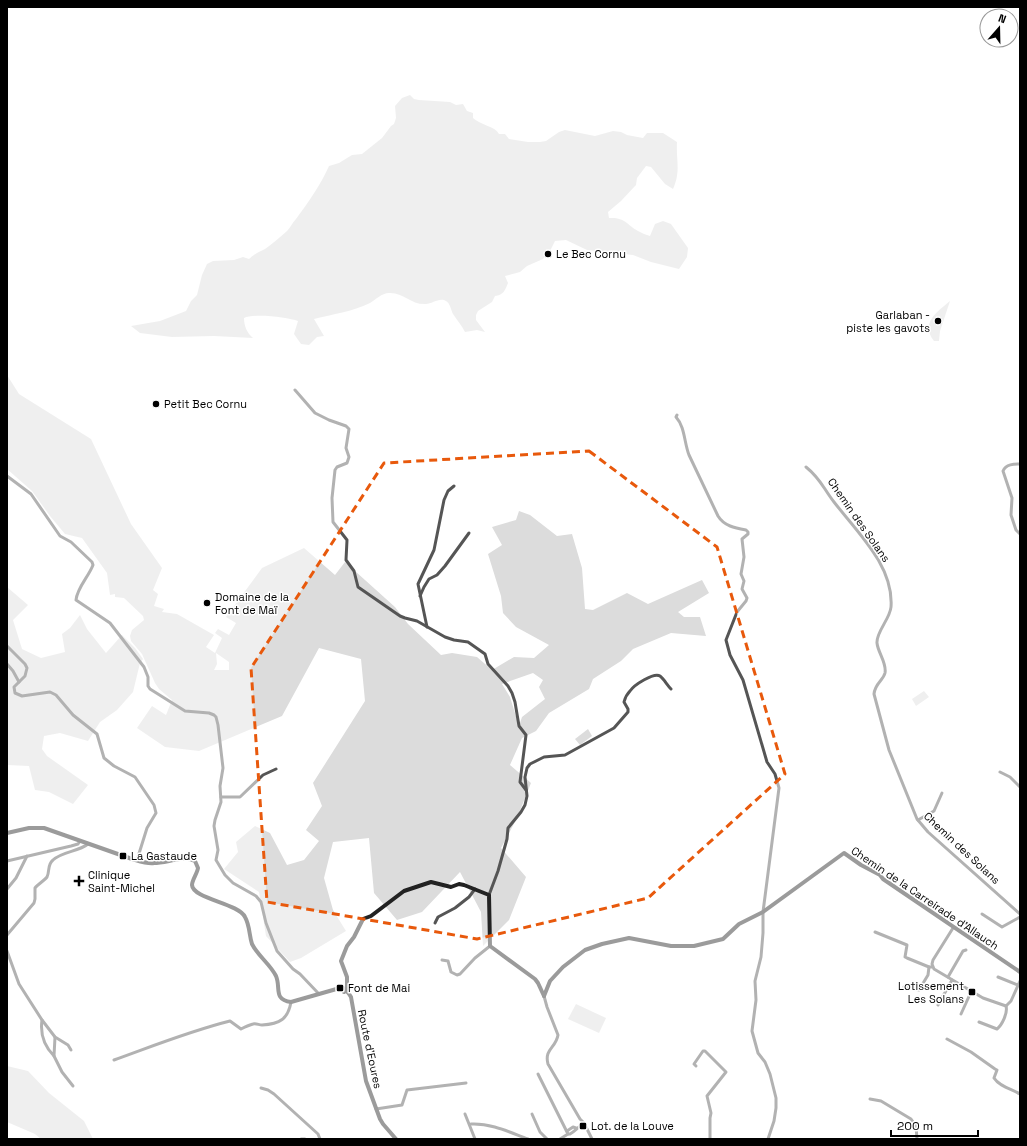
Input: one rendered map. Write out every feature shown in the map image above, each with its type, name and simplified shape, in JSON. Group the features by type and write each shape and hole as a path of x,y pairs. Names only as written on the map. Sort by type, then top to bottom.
{"street":[{"path":"295,390 307,402 312,410 329,420 346,426 349,429 346,448 348,457 347,463 337,467 335,470 332,498 333,522 347,540 346,560 354,571 358,587 400,616 417,621 445,637 468,642 485,654 488,664 512,693 519,726 526,735 520,782 526,790"},
{"path":"677,415 676,417 682,423 689,455 722,522 748,532 741,542 744,557 741,574 744,581 742,589 747,598 737,612 726,640 730,655 742,680 767,762 774,774 779,788 763,912 761,957 755,981 756,1000 752,1031 758,1053 765,1062 770,1074 776,1098 775,1114 768,1139"},
{"path":"1020,464 1008,465 1003,471 1012,498 1011,515 1016,530 1020,534"},
{"name":"Chemin des Solans","path":"806,467 821,481 832,501 874,553 886,578 891,607 877,644 885,673 874,688 874,694 889,750 918,820 928,832 1020,914"},
{"path":"7,476 31,494 60,536 71,542 92,562 93,565 91,570 80,589 76,600 110,623 144,667 148,677 148,686 150,689 185,711 214,714 218,725 223,768 220,786 221,802 214,826 218,850 216,860 220,869 233,883 256,896 261,902 268,929 277,951 292,969 300,974 320,994"},
{"path":"426,626 418,584 434,550 442,504 448,490 454,486"},
{"path":"420,596 429,579 446,566 469,533"},
{"path":"7,646 25,664 27,668 25,676 13,689 15,693 22,696 50,692 56,695 73,715 97,734 104,758 114,766 135,777 154,805 156,813 147,828 137,860"},
{"path":"7,664 13,671 18,682"},
{"path":"490,946 489,895 498,871 507,839 508,828 522,812 527,796 525,777 527,768 530,764 544,757 565,755 614,728 628,712 624,702 630,691 633,687 650,677 656,675 660,676 671,689"},
{"path":"221,797 240,797 264,775 276,769"},
{"path":"1000,772 1010,777 1020,787"},
{"path":"918,820 934,811 942,793"},
{"path":"7,833 29,828 44,828 137,860 154,863 188,858 195,861 198,868 192,886 194,890 201,895 242,913 248,924 253,945 277,978 279,996 291,1002 331,991 345,991 347,986 347,977 341,961 344,950 354,937 363,919 371,916 404,890 435,882 451,887 459,884 489,895"},
{"path":"72,846 74,838"},
{"path":"7,861 72,846 78,844 80,841"},
{"path":"7,935 34,903 35,888 48,875 49,864 54,859 65,853 82,848 88,844"},
{"name":"Chemin de la Carreirade d'Allauch","path":"544,996 550,981 563,967 585,950 618,939 629,938 671,946 694,946 723,939 739,924 763,912 844,853 861,866 880,875 883,879 953,928 1020,972"},
{"path":"7,889 16,878 27,856"},
{"path":"435,923 438,917 455,908 469,897 475,889"},
{"path":"982,914 1002,927 1020,917"},
{"path":"904,987 919,990 928,975 933,960 953,928"},
{"path":"875,932 907,945 905,957 934,969 983,998 1006,1006"},
{"path":"442,960 448,961 451,972 457,975 460,974 475,958 490,946"},
{"path":"490,946 535,979 538,983 558,1035 554,1045 549,1051 547,1059 555,1076 592,1139"},
{"path":"948,977 963,951 966,950"},
{"path":"7,951 19,984 42,1020 55,1037 64,1042 71,1050"},
{"path":"998,977 1018,985"},
{"path":"938,1005 952,980"},
{"path":"979,1022 997,1030 1000,1027 1007,1010 1006,1006 1011,1001 1020,981"},
{"name":"Route d'Eoures","path":"345,991 352,1004 366,1081 383,1124 396,1139"},
{"path":"961,1014 971,992"},
{"path":"114,1060 169,1039 230,1020 241,1029 254,1024 261,1025 276,1023 286,1017 289,1012 291,1002"},
{"path":"42,1020 41,1026 44,1043 47,1050 54,1056 62,1072 73,1086"},
{"path":"54,1056 55,1037"},
{"path":"947,1039 971,1052 995,1068 997,1070 994,1078 995,1080 1020,1094"},
{"path":"696,1066 694,1064 695,1062 705,1051 726,1072 708,1096 711,1113 710,1139"},
{"path":"538,1074 568,1133 569,1139"},
{"path":"376,1109 402,1104 407,1090 466,1083"},
{"path":"261,1088 274,1094 318,1134 320,1139"},
{"path":"870,1100 881,1102 911,1119 916,1126 917,1139"},
{"path":"465,1114 475,1139"},
{"path":"532,1114 540,1132 547,1139"},
{"path":"471,1124 480,1123 505,1129 528,1139"},
{"path":"560,1139 573,1127 576,1128 583,1124"},
{"path":"300,1139 305,1139"}],"highlighted area":[{"path":"589,451 717,547 785,774 648,898 477,939 267,902 251,668 384,463"}],"shaded area":[{"path":"410,95 414,99 419,100 450,102 456,105 463,104 467,111 473,113 473,118 494,129 499,134 505,134 509,139 528,142 546,141 559,132 565,130 595,136 613,131 643,138 647,133 663,133 677,142 678,171 673,189 665,184 651,167 646,166 637,178 636,185 608,212 609,218 622,220 638,231 650,236 655,224 663,221 671,224 688,248 687,257 679,269 651,262 633,255 587,250 566,240 555,241 543,259 527,266 520,272 505,276 508,283 503,292 500,295 495,296 492,302 478,311 476,320 485,332 477,330 465,332 453,314 448,303 444,300 421,304 394,293 384,294 370,303 356,309 314,319 324,336 317,337 309,345 301,344 294,334 298,321 279,317 255,316 244,318 246,329 253,338 214,336 172,337 140,333 131,326 160,321 186,311 191,301 197,295 202,275 207,264 213,261 234,260 243,257 249,259 276,240 288,230 318,186 329,166 339,163 352,155 362,154 382,138 394,124 396,118 395,106 402,98"},
{"name":"Garlaban - piste les gavots","path":"950,301 940,331 939,341 934,341 930,335 929,323 940,309"},
{"path":"7,375 19,394 91,439 131,524 162,568 153,590 158,594 154,606 164,609 162,612 177,614 214,635 206,647 215,653 222,638 215,633 218,629 229,635 236,623 226,617 262,568 304,548 335,575 345,562 395,607 408,624 441,655 452,653 477,657 492,670 514,657 534,658 549,645 516,627 503,613 501,596 488,554 502,545 492,527 516,520 519,511 530,515 557,536 572,534 582,568 585,609 593,610 627,593 648,604 702,580 709,593 678,612 684,617 700,617 706,636 671,633 633,649 621,661 593,679 589,689 549,713 536,731 522,738 510,765 531,783 517,818 501,848 526,877 509,920 483,946 481,912 460,872 422,912 397,920 374,893 369,838 333,842 324,878 333,910 346,931 301,958 290,962 266,936 259,892 224,869 238,852 236,842 255,826 270,833 287,865 304,860 319,841 306,830 322,806 313,783 365,701 361,659 319,648 282,716 199,751 165,747 137,728 152,706 166,715 172,700 159,689 142,654 131,641 130,636 132,630 144,620 143,616 124,598 115,597 115,594 110,595 107,573 82,538 65,534 32,491 7,469","holes":["216,653 229,662 229,670 214,670 217,664","533,673 543,680 539,687 545,699 522,717 519,726 510,697 502,684"]},
{"path":"7,587 28,605 13,620 22,649 41,658 65,652 62,634 70,628 80,615 87,629 106,653 122,635 135,648 143,659 140,663 133,692 117,710 100,722 88,741 60,733 44,736 42,749 47,756 88,785 73,804 49,792 35,790 29,766 7,765"},
{"path":"924,691 929,697 916,706 912,699"},
{"path":"588,729 592,736 580,745 575,739"},
{"path":"576,1004 606,1018 599,1033 568,1019"},
{"path":"7,1066 28,1071 49,1093 84,1121 93,1139 41,1139 35,1134 7,1122"}],"place":[{"name":"Le Bec Cornu","path":"548,254"},
{"name":"Garlaban - piste les gavots","path":"938,321"},
{"name":"Petit Bec Cornu","path":"156,404"},
{"name":"Domaine de la Font de Maï","path":"207,603"},
{"name":"La Gastaude","path":"123,856"},
{"name":"Clinique Saint-Michel","path":"79,881"},
{"name":"Font de Mai","path":"340,988"},
{"name":"Lotissement Les Solans","path":"972,992"},
{"name":"Lot. de la Louve","path":"583,1126"}]}
